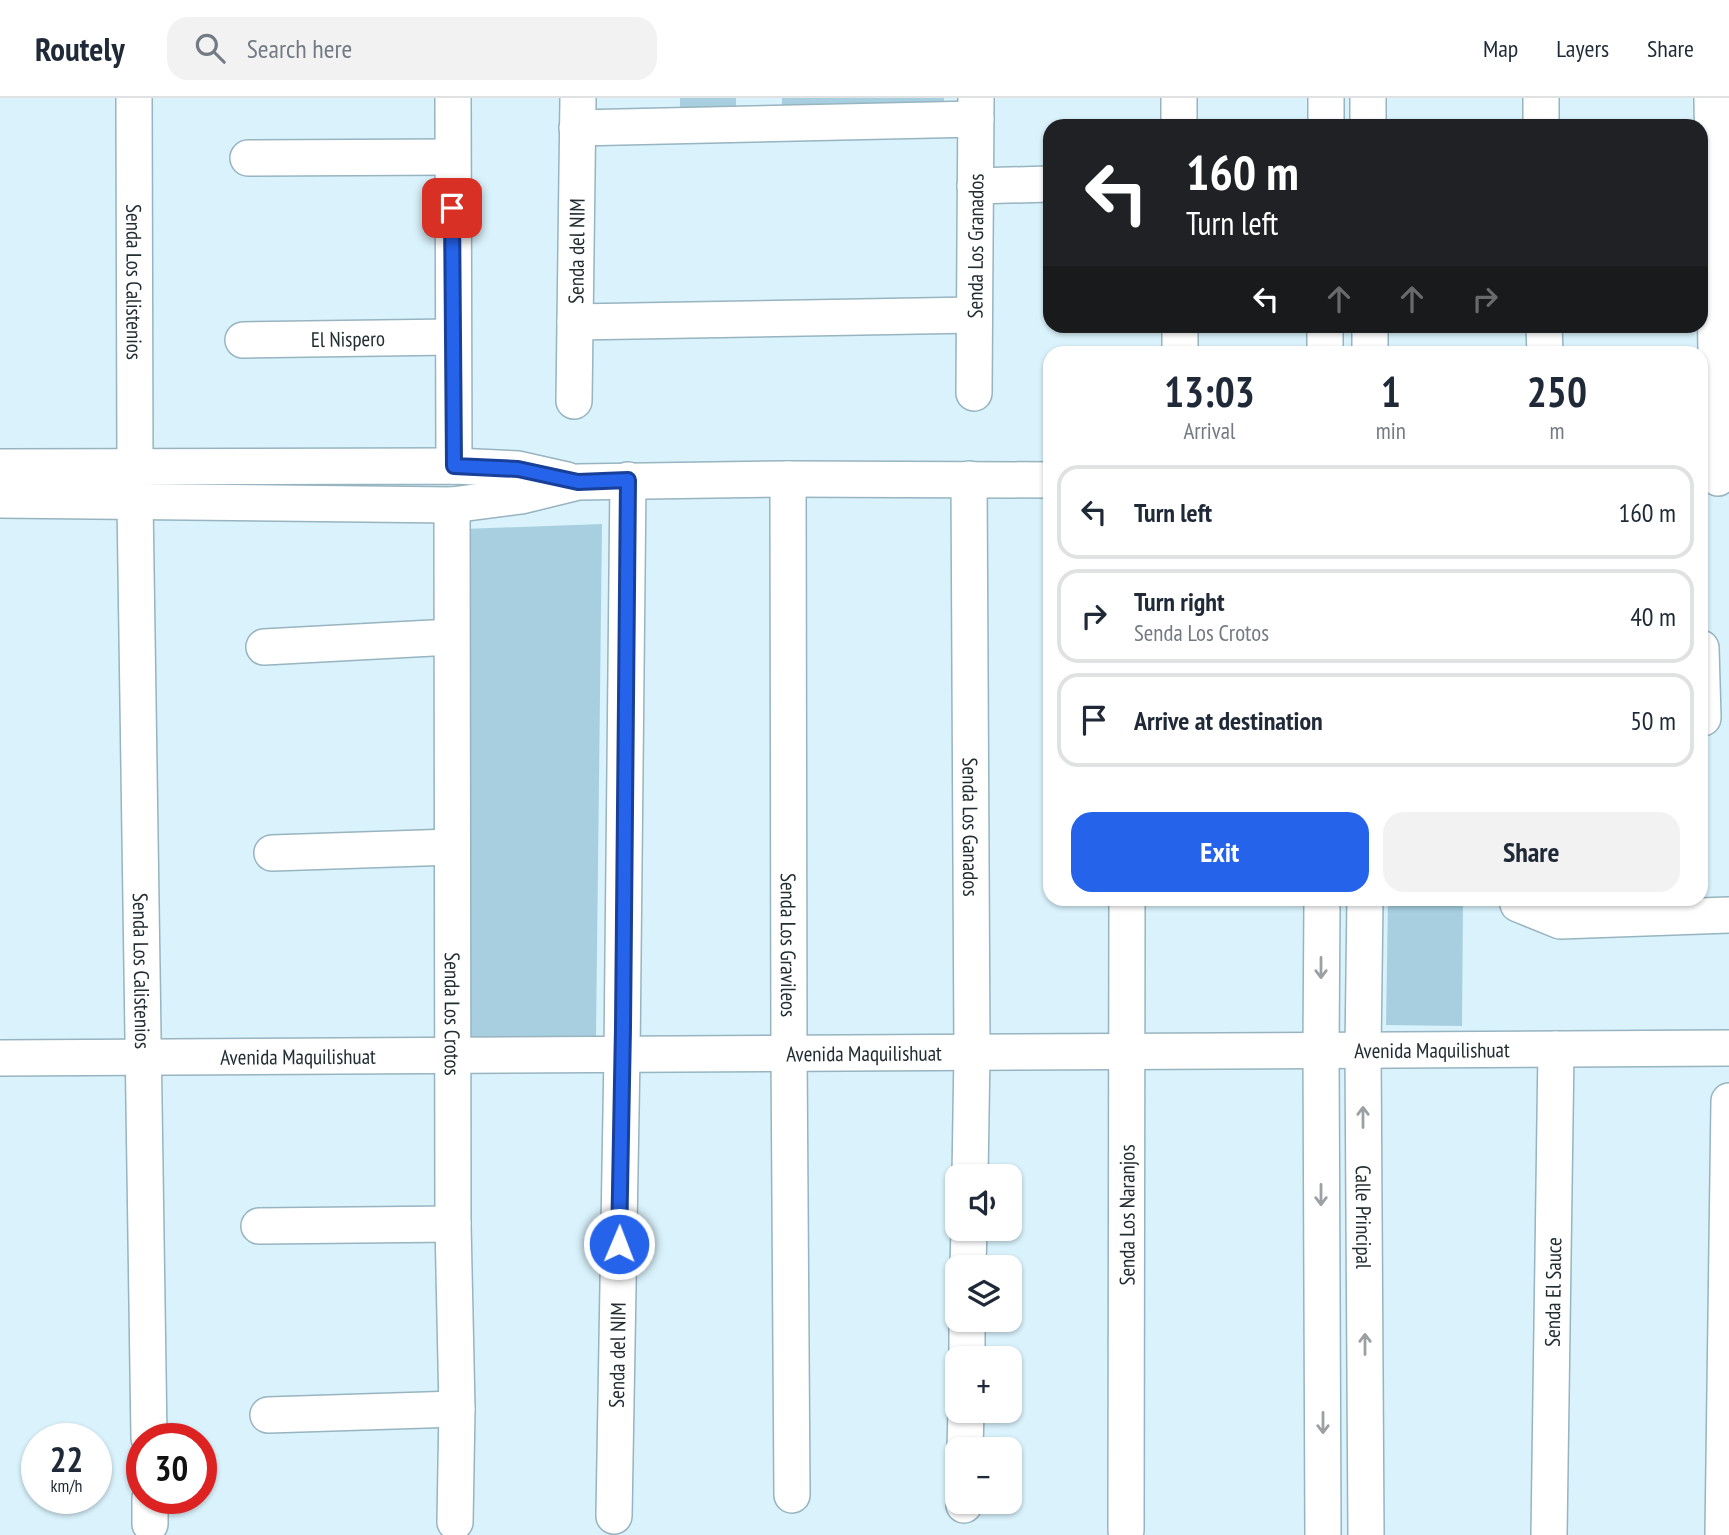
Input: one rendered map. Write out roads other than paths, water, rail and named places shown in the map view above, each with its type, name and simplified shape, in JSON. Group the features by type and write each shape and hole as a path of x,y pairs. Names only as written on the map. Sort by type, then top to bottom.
{"street":[{"name":"Senda Los Calistenios","path":"134,98 135,466"},
{"path":"453,98 454,466"},
{"path":"1179,98 1179,119"},
{"path":"1326,98 1326,119"},
{"path":"1368,98 1368,119"},
{"path":"1541,98 1541,119"},
{"path":"1712,98 1716,478"},
{"path":"578,113 976,109"},
{"name":"Senda Los Granados","path":"974,394 976,109"},
{"name":"Senda del NIM","path":"575,401 578,113"},
{"path":"248,158 452,157"},
{"path":"975,186 1043,184"},
{"path":"575,322 974,315"},
{"name":"El Nispero","path":"243,340 452,337"},
{"path":"0,467 454,466 518,469 578,482"},
{"name":"Senda Los Gravileos","path":"788,479 792,1495"},
{"name":"Senda Los Ganados","path":"969,479 970,1164"},
{"name":"Senda del NIM","path":"614,1516 628,480"},
{"path":"0,500 452,505 521,496 578,482 1043,480"},
{"name":"Senda Los Calistenios","path":"135,502 149,1423"},
{"name":"Senda Los Crotos","path":"452,505 453,1224 457,1409 455,1522"},
{"path":"264,647 451,637"},
{"path":"1708,697 1711,718"},
{"path":"272,853 452,848"},
{"name":"Senda Los Naranjos","path":"1126,1530 1127,906"},
{"name":"Calle Principal","path":"1322,906 1323,1535"},
{"name":"Calle Principal","path":"1365,906 1363,1050 1366,1535"},
{"path":"1526,906 1560,921 1729,915"},
{"name":"Avenida Maquilishuat","path":"0,1058 1729,1048"},
{"name":"Senda El Sauce","path":"1549,1535 1556,1049"},
{"path":"1723,1535 1729,1101"},
{"path":"259,1226 453,1224"},
{"path":"268,1415 457,1409"}]}
